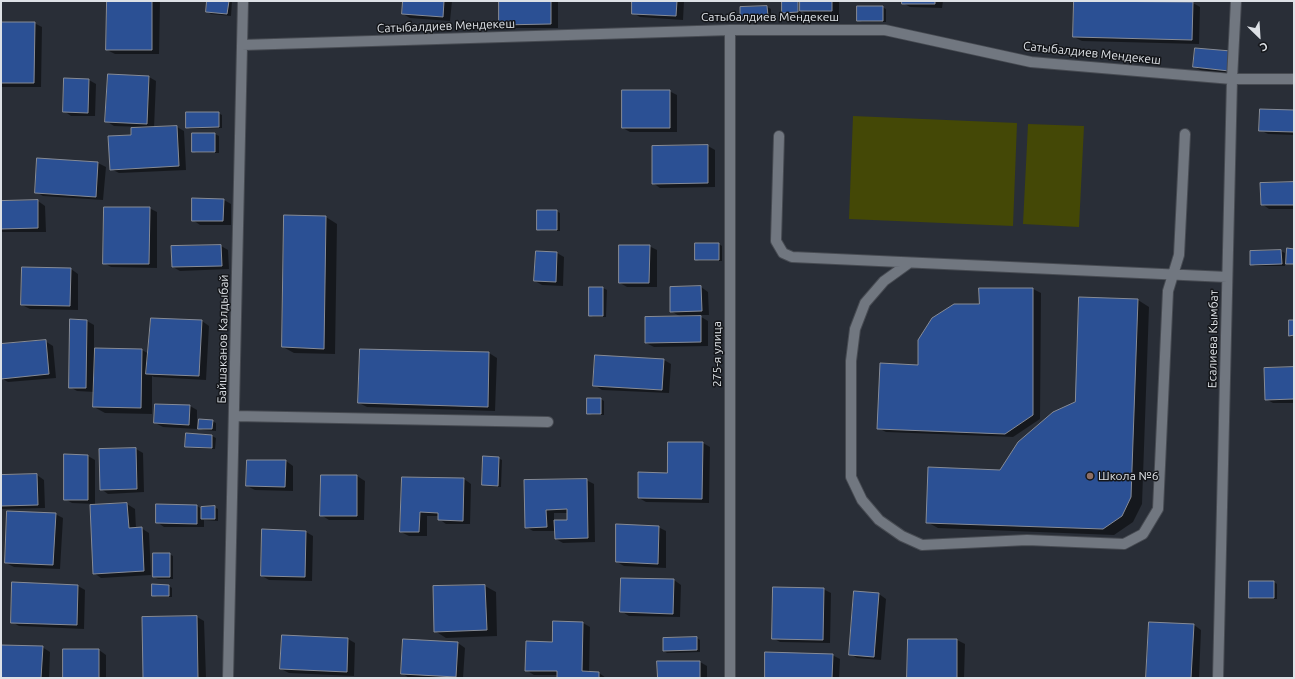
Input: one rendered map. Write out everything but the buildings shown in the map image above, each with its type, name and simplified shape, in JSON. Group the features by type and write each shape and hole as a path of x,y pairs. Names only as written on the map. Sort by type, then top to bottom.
{"street":[{"name":"Байшаканов Калдыбай","path":"228,678 243,1"},
{"name":"Есалиева Кымбат","path":"1218,678 1232,79 1236,1"},
{"name":"Сатыбалдиев Мендекеш","path":"242,45 730,30 885,30 1031,62 1232,79 1294,79"},
{"name":"275-я улица","path":"730,30 730,678"},
{"path":"909,262 884,281 865,303 855,329 851,361 851,477 862,500 879,520 902,536 922,545 1027,540 1124,544 1143,534 1158,509 1168,292 1179,255 1186,134"},
{"path":"779,136 776,241 783,253 792,257 1227,277"},
{"path":"234,416 548,422"}],"shaded area":[{"path":"853,116 1017,123 1013,226 849,219"},
{"path":"1028,124 1084,126 1079,227 1023,224"}],"place":[{"name":"Школа №6","path":"1090,476"}]}
